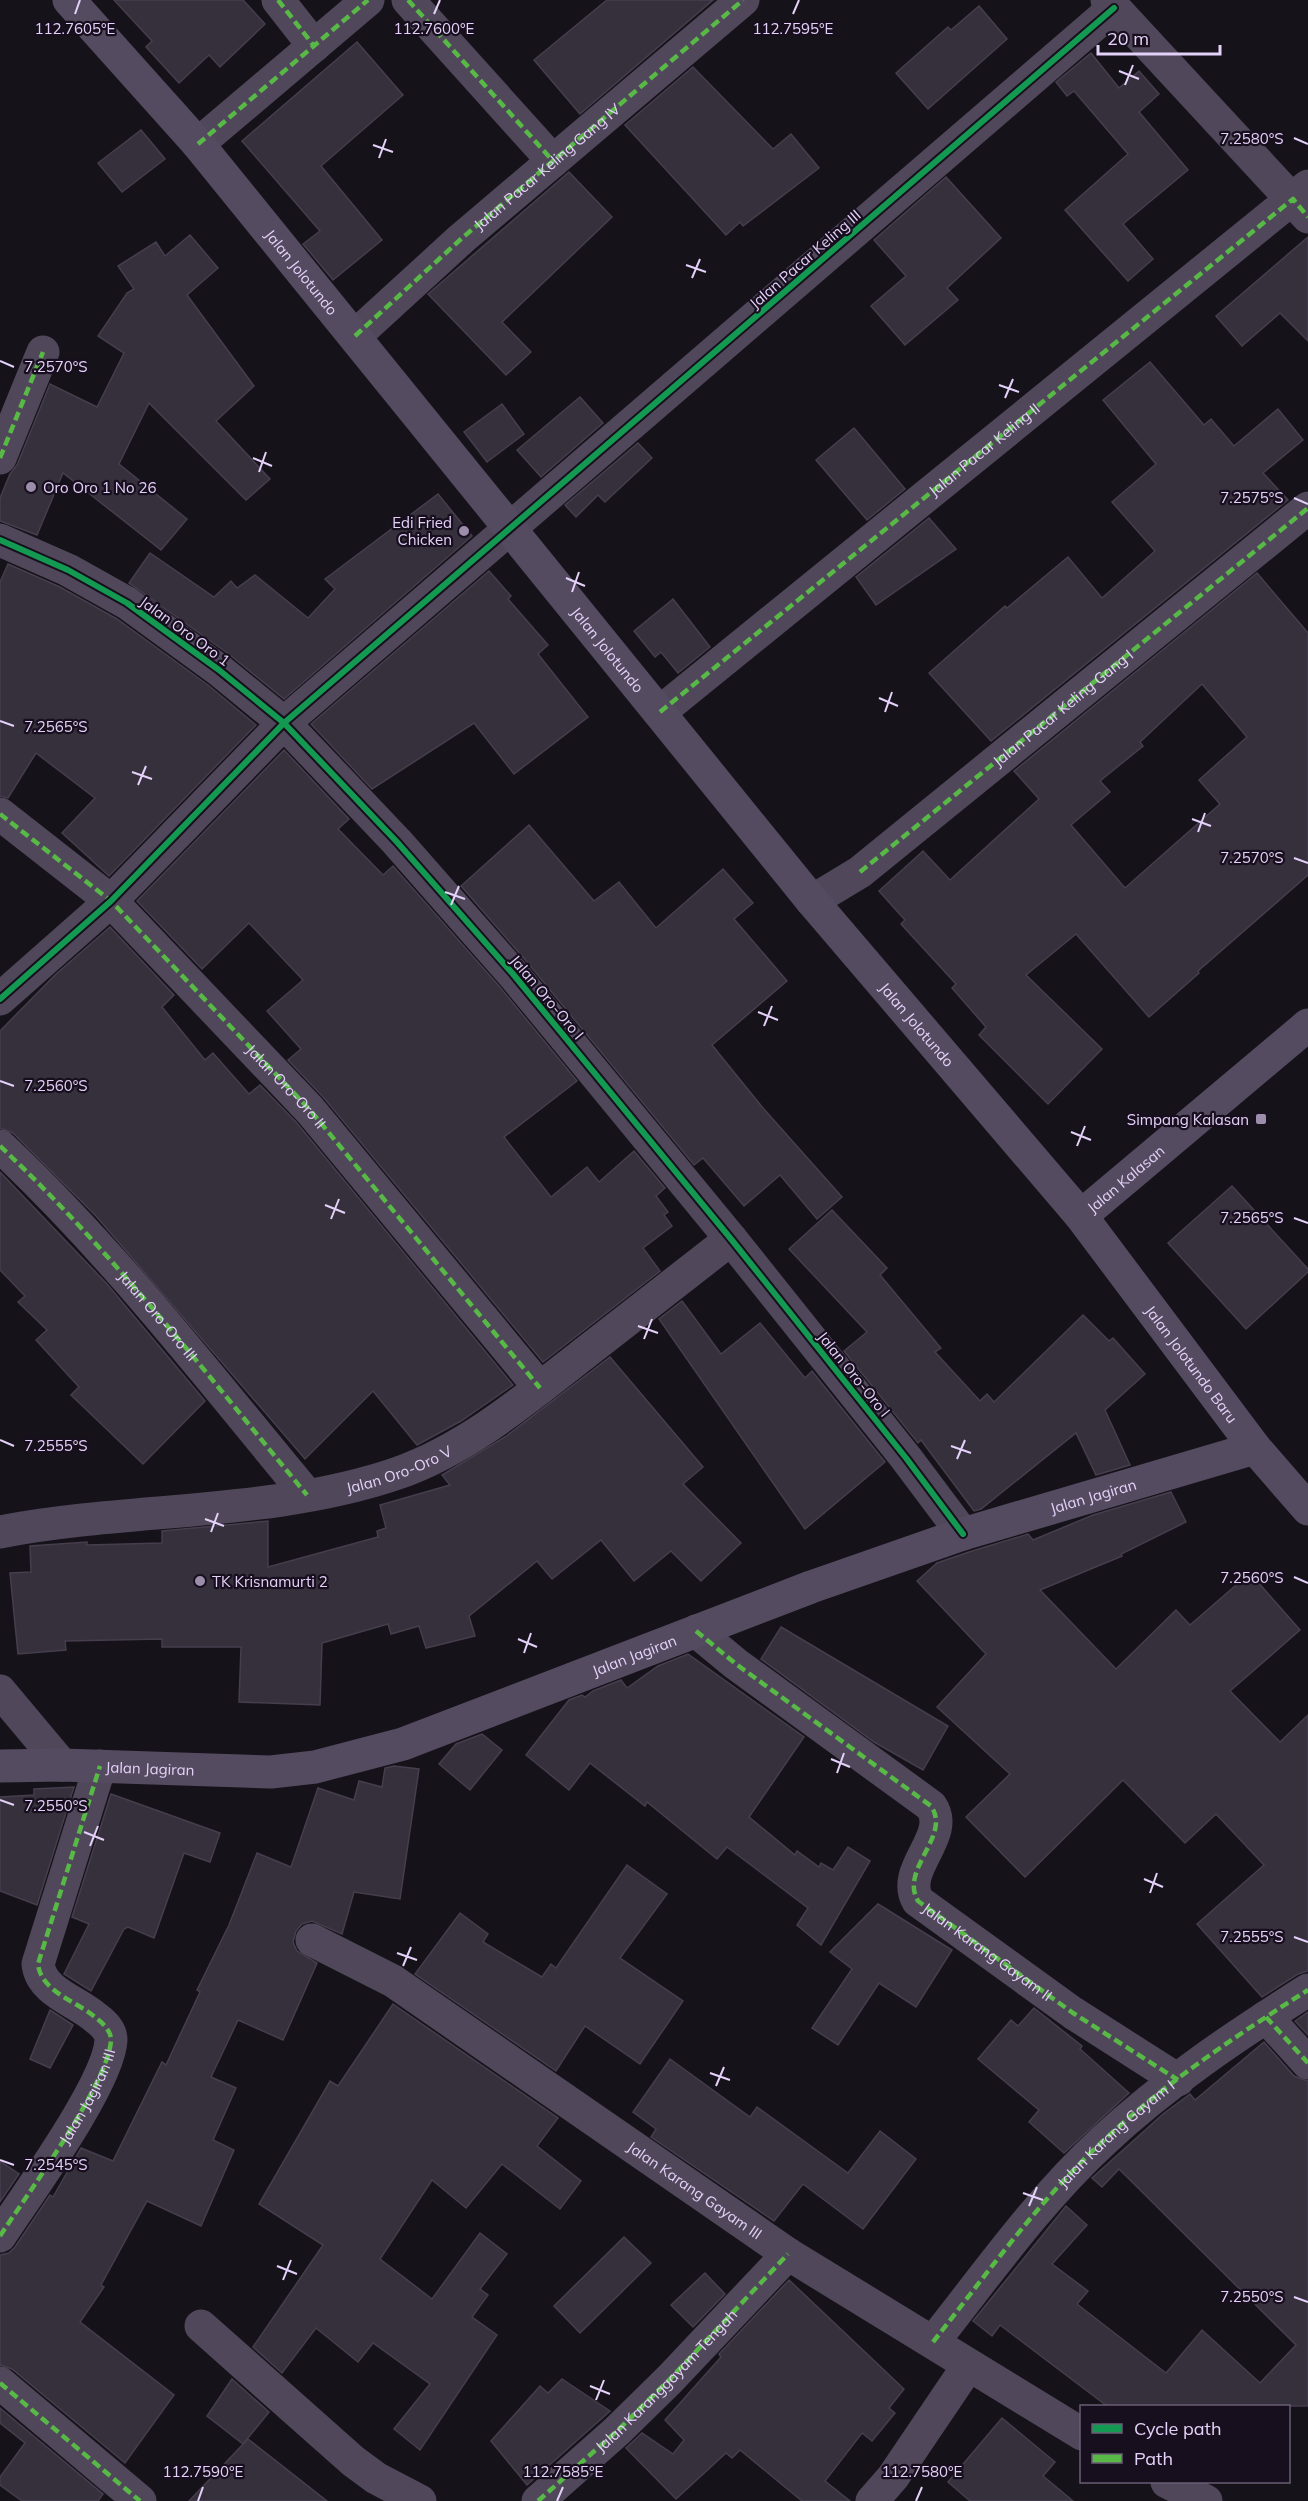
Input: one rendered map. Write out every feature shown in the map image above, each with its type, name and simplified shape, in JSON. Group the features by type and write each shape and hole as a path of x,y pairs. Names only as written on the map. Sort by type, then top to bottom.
{"main road":[{"name":"Jalan Jolotundo","path":"69,0 198,144 812,901 1081,1216"},
{"name":"Jalan Kalasan","path":"1081,1216 1308,1024"},
{"name":"Jalan Jolotundo Baru","path":"1081,1216 1255,1448 1308,1509"},
{"name":"Jalan Jagiran","path":"0,1766 62,1765 248,1772 315,1767 403,1744 811,1587 963,1534 1255,1448"}],"street":[{"path":"278,0 314,46"},
{"path":"198,144 368,0"},
{"path":"408,0 553,161"},
{"name":"Jalan Pacar Keling Gang IV","path":"355,336 461,239 743,0"},
{"path":"1111,4 1303,201"},
{"name":"Jalan Pacar Keling III","path":"510,527 1111,4"},
{"name":"Jalan Pacar Keling II","path":"660,712 1303,201"},
{"path":"0,458 43,352"},
{"name":"Jalan Pacar Keling Gang I","path":"812,901 860,872 1308,508"},
{"path":"0,999 111,901 284,723 510,527"},
{"name":"Jalan Oro Oro 1","path":"0,540 69,570 127,603 219,670 284,723"},
{"name":"Jalan Oro-Oro I","path":"284,723 397,842 505,965 731,1239 906,1458 963,1534"},
{"name":"Jalan Oro-Oro II","path":"0,814 111,901 310,1110 540,1388"},
{"name":"Jalan Oro-Oro III","path":"0,1146 30,1173 127,1278 307,1496"},
{"name":"Jalan Oro-Oro V","path":"0,1532 307,1496 399,1473 460,1444 540,1388 731,1239"},
{"name":"Jalan Karang Gayam II","path":"696,1631 736,1664 931,1806 936,1815 934,1830 913,1879 913,1892 918,1901 1073,2013 1178,2080"},
{"path":"0,1691 62,1765"},
{"name":"Jalan Jagiran III","path":"0,2236 79,2114 109,2052 111,2039 103,2024 48,1985 40,1976 38,1964 100,1766"},
{"name":"Jalan Karang Gayam III","path":"312,1940 393,1981 788,2254 1080,2433"},
{"name":"Jalan Karang Gayam I","path":"933,2342 1062,2183 1110,2134 1178,2080 1308,1990"},
{"path":"1266,2017 1308,2063"},
{"name":"Jalan Karanggayam Tengah","path":"538,2501 617,2431 670,2379 788,2254"},
{"path":"201,2326 353,2461 394,2489 420,2501"},
{"path":"872,2501 893,2476 968,2366"},
{"path":"0,2383 140,2501"},
{"path":"1171,2483 1206,2501"}],"building":[{"path":"114,0 243,0 265,24 220,67 209,55 179,83 146,47 152,41"},
{"path":"607,0 713,0 580,114 534,60"},
{"path":"979,6 1007,39 928,109 896,73 948,27 951,30"},
{"path":"357,42 403,95 321,166 382,240 333,280 303,244 320,231 242,141"},
{"path":"1091,53 1119,88 1139,71 1159,94 1139,112 1188,170 1123,224 1153,259 1128,281 1065,210 1128,154 1074,91 1067,96 1056,82"},
{"path":"693,67 773,149 791,134 819,168 743,226 740,222 726,235 625,125"},
{"path":"141,130 165,159 122,192 98,163"},
{"path":"569,172 612,217 502,322 531,352 506,375 428,294"},
{"path":"946,177 1001,238 947,288 958,300 905,345 871,306 906,276 874,240"},
{"path":"190,235 218,268 187,295 254,386 216,421 270,479 246,500 149,403 119,464 187,519 161,550 63,473 37,535 0,521 0,498 10,474 17,465 50,384 97,407 124,353 98,336 127,293 134,289 118,266 156,242 165,256"},
{"path":"1308,237 1308,341 1280,313 1242,346 1216,316"},
{"path":"1150,362 1204,425 1211,419 1234,446 1278,409 1303,440 1263,473 1288,500 991,741 929,673 1005,606 1007,608 1068,557 1102,598 1155,551 1112,502 1156,464 1103,400"},
{"path":"580,397 603,423 541,477 517,450"},
{"path":"502,404 524,434 487,462 464,432"},
{"path":"854,428 905,489 867,520 816,460"},
{"path":"638,443 652,458 605,502 598,495 576,517 565,505"},
{"path":"438,494 472,536 284,699 230,655 129,583 150,553 214,597 231,581 237,588 255,575 308,618 335,589 325,579"},
{"path":"929,518 956,549 876,605 856,577"},
{"path":"8,564 60,587 117,619 208,685 256,725 109,876 62,833 95,798 36,753 8,798 0,796 0,582"},
{"path":"489,571 511,596 508,599 548,645 538,654 588,717 514,774 474,723 372,789 311,724"},
{"path":"1257,573 1308,633 1308,875 1149,1017 1076,934 1026,975 1102,1049 1048,1104 979,1035 986,1027 952,988 956,984 901,924 905,920 879,891 923,851 950,880 1039,799 1014,771","holes":["1202,684 1247,737 1199,780 1220,804 1125,888 1071,825 1110,792 1100,781 1143,746 1140,742"]},
{"path":"673,599 710,647 678,673 661,652 655,657 634,631"},
{"path":"284,750 349,819 338,829 383,875 393,866 499,986 577,1081 504,1137 551,1197 587,1167 599,1182 634,1151 665,1188 656,1196 668,1212 664,1215 672,1226 643,1248 660,1271 543,1362 324,1098 288,1060 301,1049 267,1011 303,980 249,923 202,969 137,901"},
{"path":"529,825 594,901 619,882 656,928 723,869 753,903 734,919 787,981 712,1045 763,1108 842,1197 817,1219 780,1175 744,1206 703,1158 694,1165 527,962 461,886"},
{"path":"110,927 174,995 162,1007 205,1060 213,1053 249,1094 260,1085 296,1122 513,1385 461,1421 417,1445 373,1391 305,1459 96,1216 13,1133 0,1128 0,1031 55,975"},
{"path":"0,1172 107,1284 205,1401 143,1464 71,1395 79,1387 36,1340 47,1330 18,1302 25,1296 0,1270"},
{"path":"1232,1186 1308,1269 1308,1272 1246,1329 1168,1243"},
{"path":"832,1210 887,1268 880,1275 941,1348 935,1352 980,1401 987,1394 994,1402 1083,1315 1109,1341 1113,1338 1145,1374 1105,1410 1130,1465 1096,1475 1076,1433 981,1509 974,1511 921,1440 918,1443 844,1351 867,1332 789,1249"},
{"path":"682,1301 721,1354 760,1323 805,1378 812,1371 885,1462 805,1529 659,1319"},
{"path":"610,1357 703,1467 683,1484 741,1543 701,1581 671,1551 634,1581 601,1540 552,1579 537,1561 469,1616 475,1636 426,1648 419,1626 391,1634 388,1624 322,1643 320,1705 239,1702 241,1647 162,1647 162,1639 65,1641 66,1650 18,1654 10,1573 31,1572 30,1546 87,1542 87,1545 162,1543 162,1531 268,1521 268,1567 378,1537 377,1531 386,1528 380,1505 450,1485 442,1475 505,1437"},
{"path":"1171,1492 1186,1522 1121,1554 1122,1556 1040,1590 1116,1669 1176,1610 1190,1625 1250,1573 1300,1630 1230,1691 1280,1742 1308,1715 1308,1971 1298,1974 1262,1997 1197,1924 1264,1865 1216,1814 1185,1843 1123,1780 1025,1877 966,1817 1010,1774 937,1707 986,1654 917,1581 937,1563 1028,1534 1033,1540 1093,1515"},
{"path":"781,1627 948,1726 923,1770 874,1742 761,1659"},
{"path":"688,1654 804,1737 749,1817 795,1855 797,1851 819,1867 821,1863 833,1870 848,1847 870,1861 821,1945 797,1925 808,1908 727,1847 717,1859 647,1802 645,1806 590,1763 569,1790 526,1755 569,1700 582,1695 585,1697 593,1691 621,1680 627,1688 658,1666"},
{"path":"482,1734 502,1750 470,1790 439,1764 456,1744"},
{"path":"394,1766 419,1769 400,1899 354,1892 342,1934 312,1921 302,1924 296,1931 293,1942 297,1951 317,1963 283,2040 238,2020 211,2077 236,2088 213,2140 234,2150 201,2226 147,2201 101,2285 104,2287 80,2322 174,2395 125,2463 12,2369 0,2365 0,2255 9,2253 15,2247 50,2195 53,2197 81,2148 113,2161 162,2062 166,2065 200,1992 197,1990 229,1925 257,1853 291,1867 318,1788 354,1800 359,1781 382,1787 385,1768"},
{"path":"74,1787 37,1905 0,1891 0,1797 34,1795 34,1789"},
{"path":"111,1794 220,1833 210,1862 184,1853 154,1938 128,1927 124,1929 91,1991 64,1974 89,1924 72,1917"},
{"path":"627,1865 667,1894 620,1958 683,2001 640,2064 585,2026 556,2071 415,1974 460,1913 488,1934 483,1942 542,1977 551,1964 556,1968"},
{"path":"878,1904 952,1950 916,2007 879,1983 838,2045 812,2028 852,1969 830,1952"},
{"path":"393,2004 558,2118 537,2146 581,2181 560,2209 502,2164 466,2208 432,2180 380,2259 432,2299 480,2233 507,2254 480,2289 488,2295 472,2317 497,2335 420,2450 394,2429 430,2384 373,2343 358,2362 316,2328 282,2373 253,2347 323,2245 259,2204 330,2081 338,2086"},
{"path":"1034,2008 1082,2046 1080,2049 1129,2093 1064,2153 1029,2122 1039,2110 978,2059 1011,2020 1018,2026"},
{"path":"50,2010 73,2025 50,2068 30,2059"},
{"path":"1308,2012 1308,2035 1295,2021"},
{"path":"1264,2042 1294,2076 1308,2081 1308,2406 1106,2405 1000,2325 992,2336 973,2321 1066,2206 1087,2225 1052,2264 1088,2291 1077,2304 1166,2373 1202,2330 1260,2383 1296,2345 1119,2169 1102,2187 1092,2178 1163,2114 1190,2094 1195,2100"},
{"path":"670,2059 750,2117 757,2107 848,2173 880,2131 916,2159 863,2229 803,2184 774,2221 651,2137 656,2129 633,2112"},
{"path":"0,2161 19,2174 0,2202"},
{"path":"624,2237 651,2263 580,2333 554,2306"},
{"path":"705,2273 725,2294 693,2327 671,2305"},
{"path":"789,2280 904,2389 889,2408 895,2413 872,2441 862,2433 825,2481 850,2501 802,2501 740,2450 732,2458 726,2453 676,2499 626,2448 642,2433 673,2454 684,2440 665,2420 721,2357 719,2354"},
{"path":"232,2379 269,2412 243,2444 207,2416"},
{"path":"562,2379 610,2411 527,2485 491,2441 540,2386 548,2393"},
{"path":"0,2408 103,2494 98,2501 22,2501 0,2485 0,2477 25,2443 0,2423"},
{"path":"1002,2418 1055,2462 1043,2476 1073,2501 970,2501 948,2482"},
{"path":"248,2439 327,2501 189,2501"}],"marked path":[{"path":"278,0 314,46"},
{"path":"198,144 368,0"},
{"path":"408,0 553,161"},
{"path":"355,336 461,239 743,0"},
{"path":"660,712 1293,199 1308,217"},
{"path":"0,458 43,352"},
{"path":"860,872 1308,508"},
{"path":"0,814 111,901 310,1110 540,1388"},
{"path":"0,1146 42,1187 121,1272 307,1495"},
{"path":"696,1631 736,1664 931,1806 936,1817 935,1829 915,1877 914,1889 918,1901 1073,2013 1178,2080"},
{"path":"0,2236 82,2110 107,2059 111,2040 108,2030 88,2012 53,1989 41,1974 38,1964 100,1766"},
{"path":"933,2342 1035,2213 1103,2141 1151,2099 1202,2061 1308,1990"},
{"path":"1266,2017 1308,2063"},
{"path":"538,2501 617,2431 670,2379 788,2254"},
{"path":"0,2383 140,2501"}],"cycle path":[{"path":"0,999 111,901 284,723 1114,8"},
{"path":"0,540 68,570 127,603 219,670 284,723 397,842 513,974 731,1239 906,1458 963,1534"}],"place":[{"name":"Oro Oro 1 No 26","path":"31,487"},
{"name":"Edi Fried Chicken","path":"464,531"},
{"name":"Simpang Kalasan","path":"1261,1119"},
{"name":"TK Krisnamurti 2","path":"200,1581"}]}
